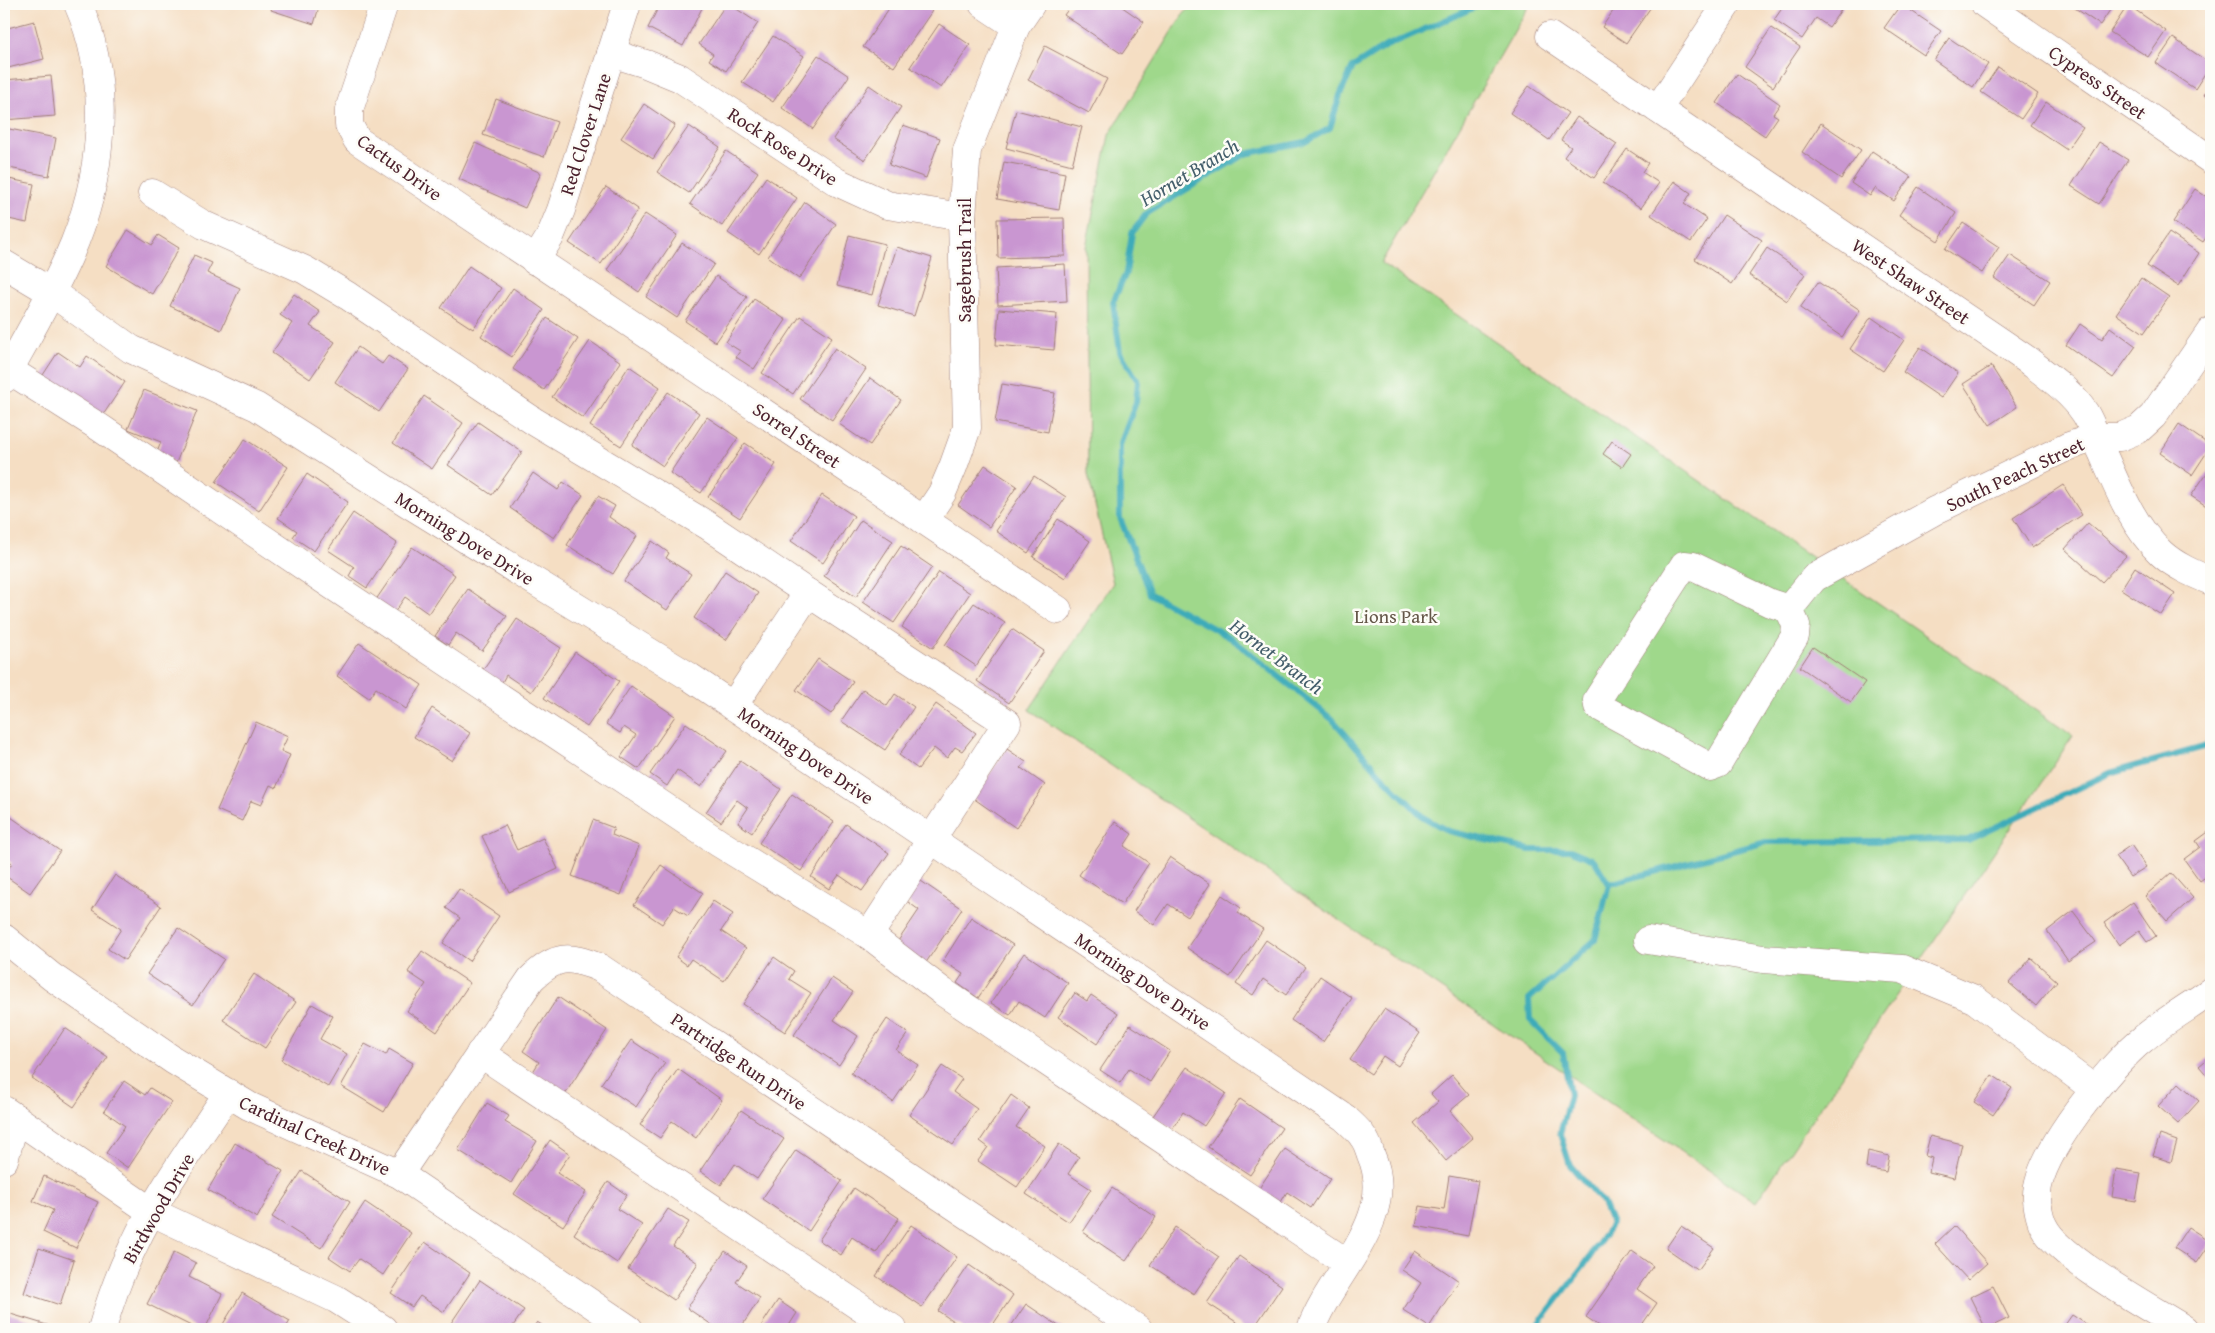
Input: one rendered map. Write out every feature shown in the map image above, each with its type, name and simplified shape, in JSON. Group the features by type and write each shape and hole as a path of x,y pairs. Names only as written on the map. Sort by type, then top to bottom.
{"street":[{"path":"78,4 92,48 99,87 99,134 92,182 83,218 68,257 6,375 98,428 719,843 869,935 943,992 1347,1263"},
{"name":"Cactus Drive","path":"384,4 349,110 348,117 352,132 365,146 535,261"},
{"name":"Red Clover Lane","path":"535,261 550,237 561,210 627,4"},
{"path":"983,4 1016,26"},
{"name":"Sagebrush Trail","path":"924,520 946,484 967,428 962,217 967,150 1016,26 1031,4"},
{"path":"1658,109 1727,4"},
{"name":"Cypress Street","path":"1985,4 2211,160"},
{"name":"West Shaw Street","path":"1550,36 2026,359 2074,398 2086,416 2130,510 2144,534 2162,553 2187,570 2211,581"},
{"name":"Rock Rose Drive","path":"611,53 646,64 680,78 837,182 863,195 887,205 962,217"},
{"path":"152,193 204,225 305,270 341,292 535,422 707,525 1007,723 930,838 869,935"},
{"name":"Sorrel Street","path":"535,261 1058,610"},
{"name":"Morning Dove Drive","path":"4,264 51,292 131,349 257,407 409,504 690,677 1345,1118 1364,1138 1374,1162 1379,1185 1376,1207 1367,1231 1326,1298 1311,1329"},
{"name":"South Peach Street","path":"1790,609 1814,578 1936,510 2067,447 2095,437 2120,437 2139,429 2153,416 2211,331"},
{"path":"1684,565 1694,566 1770,603 1790,609 1796,625 1795,636 1718,764 1710,767 1598,706 1597,700 1684,565"},
{"path":"733,706 808,593"},
{"name":"Cardinal Creek Drive","path":"4,938 52,977 173,1060 228,1093 284,1122 398,1174 629,1329"},
{"path":"1648,940 1763,959 1902,969 1974,999 2094,1090"},
{"name":"Partridge Run Drive","path":"398,1174 530,979 545,965 562,960 580,960 600,968 1138,1329"},
{"path":"2184,1329 2094,1272 2055,1242 2043,1226 2036,1197 2042,1174 2052,1150 2094,1090 2118,1060 2143,1038 2211,991"},
{"path":"480,1053 893,1329"},
{"name":"Birdwood Drive","path":"102,1329 116,1285 133,1245 228,1093"},
{"path":"4,1160 10,1114 152,1212 336,1299 383,1329"}],"green space":[{"name":"Lions Park","path":"1193,4 1530,4 1381,263 2073,736 1756,1202 1029,710 1113,583 1088,474 1086,247 1109,135 1182,16"}],"building":[{"path":"4,4 16,4 4,11"},
{"path":"273,4 328,4 327,9 319,7 314,24 271,10"},
{"path":"660,4 704,4 683,46 648,28"},
{"path":"726,4 729,4 758,23 726,71 709,60 713,54 699,44"},
{"path":"892,4 922,4 932,11 894,67 863,47"},
{"path":"1072,4 1118,4 1144,22 1122,54 1064,15"},
{"path":"1618,4 1653,4 1626,43 1602,27"},
{"path":"1785,4 1838,4 1843,7 1829,27 1816,18 1802,39 1774,20"},
{"path":"1901,4 1941,31 1924,55 1884,28"},
{"path":"2069,4 2114,4 2100,25"},
{"path":"2128,5 2166,31 2148,57 2110,32"},
{"path":"34,21 44,59 4,69 4,29"},
{"path":"939,24 970,45 941,88 910,67"},
{"path":"1771,28 1800,47 1773,87 1745,67"},
{"path":"773,36 804,56 773,102 742,82"},
{"path":"1949,38 1988,64 1973,87 1934,60"},
{"path":"2173,38 2211,64 2195,89 2156,63"},
{"path":"1045,46 1107,79 1089,113 1028,80"},
{"path":"818,55 849,76 813,129 782,108"},
{"path":"1998,67 2038,94 2021,119 1981,92"},
{"path":"1737,74 1780,104 1773,114 1778,117 1765,136 1717,103"},
{"path":"51,76 55,116 4,120 4,80"},
{"path":"2211,84 2211,100 2204,95"},
{"path":"869,85 901,107 865,160 833,139"},
{"path":"1529,86 1568,113 1549,140 1510,113"},
{"path":"496,99 557,122 544,157 483,135"},
{"path":"2046,102 2083,127 2067,150 2030,125"},
{"path":"644,104 675,125 653,159 621,138"},
{"path":"1016,110 1082,127 1072,165 1006,148"},
{"path":"1577,117 1617,144 1594,178 1564,157 1571,147 1561,140"},
{"path":"1821,123 1861,150 1841,179 1802,152"},
{"path":"903,125 940,138 926,178 889,165"},
{"path":"689,126 720,147 689,193 657,172"},
{"path":"4,128 56,138 49,176 4,167"},
{"path":"2099,142 2128,160 2099,204 2071,186"},
{"path":"475,143 541,173 525,208 459,179"},
{"path":"1627,149 1648,163 1642,172 1659,183 1641,208 1603,183"},
{"path":"726,151 758,172 722,226 690,204"},
{"path":"1872,151 1911,177 1894,201 1875,188 1870,196 1851,183"},
{"path":"1004,162 1065,173 1059,210 997,199"},
{"path":"766,177 797,198 759,254 728,233"},
{"path":"4,178 34,184 27,223 4,218"},
{"path":"1674,181 1691,193 1684,204 1707,219 1691,242 1651,215"},
{"path":"606,187 638,209 601,264 569,243"},
{"path":"1918,187 1956,213 1938,241 1899,215"},
{"path":"2195,189 2211,200 2211,230 2203,242 2173,222"},
{"path":"805,202 836,224 799,279 768,257"},
{"path":"645,214 677,235 639,292 607,270"},
{"path":"1724,215 1762,240 1732,284 1695,259"},
{"path":"1064,218 1065,256 998,258 997,219"},
{"path":"1963,223 1999,247 1982,273 1945,249"},
{"path":"128,230 152,245 158,235 179,248 152,294 106,266"},
{"path":"2169,233 2199,253 2178,286 2147,266"},
{"path":"849,235 885,244 872,295 837,286"},
{"path":"682,243 714,264 677,318 646,297"},
{"path":"897,247 932,258 914,316 878,305"},
{"path":"1767,248 1805,274 1787,301 1749,275"},
{"path":"194,255 212,263 207,273 240,288 221,330 170,306"},
{"path":"2010,255 2050,281 2034,305 1994,278"},
{"path":"1065,264 1067,301 998,305 996,268"},
{"path":"469,266 501,288 473,329 441,308"},
{"path":"716,276 747,297 716,342 685,321"},
{"path":"2141,278 2169,297 2144,333 2116,314"},
{"path":"1818,282 1860,310 1842,337 1800,308"},
{"path":"513,288 544,310 512,357 481,336"},
{"path":"294,294 320,312 310,326 335,342 310,379 272,353 292,323 280,315"},
{"path":"754,299 786,320 754,369 736,357 740,351 726,342"},
{"path":"999,309 1057,314 1054,350 996,345"},
{"path":"800,316 832,337 793,394 762,373"},
{"path":"1871,317 1904,340 1883,371 1850,349"},
{"path":"547,318 578,339 544,390 513,369"},
{"path":"2080,324 2102,339 2110,327 2136,346 2113,378 2066,345"},
{"path":"590,341 621,362 583,418 552,397"},
{"path":"358,347 382,364 388,356 408,369 379,412 335,382"},
{"path":"1920,347 1958,373 1941,398 1903,372"},
{"path":"835,348 866,369 832,420 800,399"},
{"path":"58,352 80,367 87,356 125,382 101,418 41,378"},
{"path":"629,366 660,387 621,446 590,426"},
{"path":"1991,366 2017,407 1990,425 1963,384"},
{"path":"870,378 901,400 870,445 839,424"},
{"path":"1002,384 1055,393 1048,432 995,422"},
{"path":"144,390 197,411 176,463 156,455 161,442 128,429"},
{"path":"668,392 699,413 663,466 632,445"},
{"path":"424,396 463,423 432,469 393,443"},
{"path":"707,417 738,438 701,493 670,473"},
{"path":"478,422 522,452 492,495 448,465"},
{"path":"2179,424 2211,446 2192,475 2160,453"},
{"path":"245,439 288,467 259,511 216,482"},
{"path":"1612,441 1631,454 1622,467 1603,454"},
{"path":"745,443 776,464 740,518 708,497"},
{"path":"985,465 1017,486 989,527 958,505"},
{"path":"2211,467 2211,509 2191,496"},
{"path":"533,473 558,490 563,482 583,495 554,538 510,508"},
{"path":"307,474 348,502 314,551 293,537 297,531 278,518"},
{"path":"1034,476 1066,497 1028,553 996,531"},
{"path":"2063,485 2082,515 2032,548 2013,518"},
{"path":"822,495 854,516 823,563 791,541"},
{"path":"598,496 615,506 609,517 637,536 613,574 567,545"},
{"path":"353,513 397,543 367,588 349,576 354,567 328,550"},
{"path":"1058,519 1090,541 1065,578 1033,557"},
{"path":"861,520 893,541 856,597 824,576"},
{"path":"2088,523 2126,556 2102,582 2065,549"},
{"path":"652,541 669,553 666,558 691,574 667,610 624,581"},
{"path":"901,546 932,567 894,623 863,602"},
{"path":"412,547 455,575 429,614 405,597 392,616 373,604"},
{"path":"2135,567 2175,594 2161,615 2121,589"},
{"path":"725,571 758,593 726,640 694,618"},
{"path":"939,572 970,593 933,648 902,627"},
{"path":"468,589 507,616 482,651 456,633 448,645 435,636"},
{"path":"974,603 1005,623 976,666 945,645"},
{"path":"517,619 561,648 531,692 506,675 501,684 482,671"},
{"path":"1012,629 1044,651 1009,703 977,681"},
{"path":"359,643 422,685 406,709 376,688 369,698 337,676"},
{"path":"1813,647 1865,682 1851,702 1800,667"},
{"path":"575,652 619,681 587,727 544,698"},
{"path":"818,659 853,682 831,714 796,690"},
{"path":"631,686 675,716 639,769 621,757 636,735 624,727 620,733 606,724"},
{"path":"863,689 887,706 895,694 914,707 885,750 841,721"},
{"path":"936,704 976,733 962,751 955,747 947,758 934,748 918,769 899,755"},
{"path":"432,708 470,733 452,761 414,737"},
{"path":"256,722 288,736 281,751 290,755 276,788 270,785 261,805 251,801 242,821 217,810"},
{"path":"686,723 727,751 701,787 677,770 667,786 650,774"},
{"path":"1007,749 1026,762 1021,768 1045,785 1016,828 973,798"},
{"path":"740,761 781,789 752,833 738,823 748,808 737,800 721,822 706,812"},
{"path":"792,794 834,822 801,871 759,843"},
{"path":"8,815 60,851 30,893 4,875 12,863 4,858 4,822"},
{"path":"593,820 614,828 612,835 639,846 621,895 572,876"},
{"path":"1115,822 1132,834 1124,846 1149,863 1122,904 1079,875"},
{"path":"846,824 889,853 862,891 839,875 829,889 811,877"},
{"path":"505,825 517,850 543,838 558,869 509,892 482,836"},
{"path":"2211,830 2211,873 2200,881 2184,859 2200,847 2196,841"},
{"path":"2131,845 2146,867 2130,877 2115,856"},
{"path":"1170,857 1210,884 1188,917 1168,904 1154,925 1134,911"},
{"path":"661,865 703,893 688,916 674,907 662,924 634,905"},
{"path":"2171,873 2193,898 2167,921 2145,896"},
{"path":"115,875 161,906 125,960 108,949 121,929 92,910"},
{"path":"918,879 962,909 923,967 894,947 919,910 904,899"},
{"path":"459,889 499,916 469,961 443,943 460,918 446,908"},
{"path":"1222,895 1241,908 1238,913 1263,929 1230,977 1187,948"},
{"path":"713,901 733,914 721,931 746,948 724,981 691,959 687,965 676,957"},
{"path":"2133,902 2156,936 2147,942 2139,931 2119,945 2104,923"},
{"path":"2073,911 2096,942 2068,961 2047,931"},
{"path":"971,917 1013,945 978,998 957,983 963,974 943,961"},
{"path":"178,928 224,959 193,1005 147,974"},
{"path":"1266,940 1305,967 1286,995 1263,979 1253,995 1236,984"},
{"path":"422,951 470,983 437,1032 407,1011 426,984 408,972"},
{"path":"1024,953 1068,983 1045,1018 1019,1001 1010,1015 991,1003"},
{"path":"774,957 794,971 789,979 811,993 785,1032 743,1004"},
{"path":"2031,958 2057,981 2036,1006 2009,983"},
{"path":"254,974 296,1002 265,1048 223,1020"},
{"path":"1320,976 1352,998 1323,1042 1291,1020"},
{"path":"832,978 853,992 834,1020 858,1036 839,1065 794,1035"},
{"path":"1075,993 1087,1001 1091,995 1118,1013 1097,1044 1058,1017"},
{"path":"558,997 607,1030 563,1097 531,1075 539,1062 523,1051"},
{"path":"312,1004 333,1016 320,1039 347,1054 328,1087 281,1060"},
{"path":"1384,1009 1420,1033 1398,1066 1383,1056 1371,1074 1350,1060"},
{"path":"887,1019 908,1033 896,1050 918,1065 893,1102 851,1073"},
{"path":"1130,1025 1170,1051 1150,1082 1129,1069 1120,1083 1100,1070"},
{"path":"65,1028 108,1057 74,1107 32,1078"},
{"path":"631,1040 665,1063 636,1107 601,1084"},
{"path":"365,1044 386,1055 389,1049 413,1063 384,1112 341,1086"},
{"path":"2211,1056 2211,1080 2199,1066"},
{"path":"942,1066 962,1079 953,1092 977,1109 953,1145 909,1115"},
{"path":"1187,1067 1226,1093 1204,1126 1183,1112 1172,1129 1153,1116"},
{"path":"678,1069 722,1100 696,1138 672,1121 660,1138 640,1125"},
{"path":"1452,1075 1469,1095 1450,1111 1473,1138 1446,1161 1414,1123 1438,1102 1431,1094"},
{"path":"1992,1075 2012,1088 1993,1115 1974,1102"},
{"path":"124,1081 145,1095 150,1088 172,1102 128,1168 106,1153 125,1126 104,1111"},
{"path":"2179,1083 2199,1101 2178,1124 2158,1106"},
{"path":"1011,1095 1029,1108 1016,1127 1045,1146 1017,1187 978,1161 988,1147 980,1141"},
{"path":"1240,1099 1282,1128 1250,1175 1208,1147"},
{"path":"487,1103 509,1116 505,1122 537,1141 511,1183 458,1150"},
{"path":"741,1110 784,1139 757,1179 735,1164 721,1185 700,1171"},
{"path":"2160,1135 2177,1141 2171,1162 2153,1156"},
{"path":"1930,1136 1962,1144 1954,1178 1929,1172 1932,1158 1925,1156"},
{"path":"550,1140 570,1154 557,1173 586,1192 563,1226 514,1194"},
{"path":"235,1143 283,1171 257,1218 208,1190"},
{"path":"1059,1144 1079,1157 1068,1174 1091,1189 1069,1222 1026,1194"},
{"path":"1285,1149 1330,1179 1311,1208 1287,1192 1278,1207 1256,1193"},
{"path":"796,1150 842,1181 809,1231 762,1199"},
{"path":"1868,1151 1889,1156 1886,1172 1866,1168"},
{"path":"2116,1169 2141,1173 2136,1201 2112,1197"},
{"path":"302,1171 350,1202 321,1248 272,1217"},
{"path":"44,1176 98,1202 76,1248 43,1232 53,1210 33,1201"},
{"path":"1449,1176 1478,1181 1468,1236 1416,1226 1420,1206 1444,1210"},
{"path":"608,1182 627,1195 617,1209 642,1225 617,1263 574,1234"},
{"path":"854,1188 899,1218 876,1253 852,1237 841,1255 819,1240"},
{"path":"1112,1188 1156,1217 1126,1261 1083,1232"},
{"path":"365,1202 411,1233 383,1275 359,1259 350,1271 329,1257"},
{"path":"668,1209 689,1222 673,1246 698,1263 674,1300 628,1269"},
{"path":"911,1225 957,1257 922,1307 876,1276"},
{"path":"1681,1226 1714,1248 1698,1270 1666,1248"},
{"path":"1954,1226 1987,1263 1968,1280 1935,1244"},
{"path":"1175,1227 1219,1257 1194,1294 1150,1265"},
{"path":"2188,1227 2211,1242 2197,1263 2174,1248"},
{"path":"425,1242 470,1273 444,1312 420,1296 412,1307 391,1293"},
{"path":"39,1248 74,1260 60,1305 24,1293"},
{"path":"725,1251 747,1266 736,1282 760,1298 740,1329 718,1329 687,1308"},
{"path":"1415,1251 1459,1281 1429,1327 1403,1310 1421,1283 1402,1270"},
{"path":"1632,1251 1653,1266 1637,1289 1657,1303 1639,1329 1604,1329 1586,1317"},
{"path":"174,1252 196,1263 189,1277 222,1294 205,1329 197,1329 147,1304"},
{"path":"1239,1256 1282,1286 1253,1329 1247,1329 1207,1303"},
{"path":"969,1265 1013,1295 990,1329 965,1329 938,1311"},
{"path":"480,1280 524,1310 511,1329 447,1329"},
{"path":"1993,1286 2009,1318 1986,1329 1970,1297"},
{"path":"242,1293 290,1321 285,1329 220,1329"},
{"path":"778,1300 797,1313 788,1327 791,1329 759,1329"},
{"path":"1026,1304 1063,1329 1009,1329"},
{"path":"4,1312 60,1329 4,1329"},
{"path":"2072,1315 2094,1329 2062,1329"},
{"path":"537,1322 548,1329 532,1329"}],"waterway":[{"name":"Hornet Branch","path":"1482,4 1384,47 1353,67 1340,95 1330,128 1305,142 1245,154 1146,214 1132,233 1126,273 1113,302 1120,352 1138,381 1136,402 1120,445 1120,518 1150,594 1231,638 1333,720 1379,773 1423,817 1448,831 1530,850 1570,850 1594,860 1609,884 1595,940 1529,999 1530,1020 1563,1053 1570,1095 1560,1134 1570,1165 1603,1203 1612,1224 1583,1267 1535,1329"},
{"path":"1609,884 1766,842 1968,840 2110,773 2211,745"}]}
